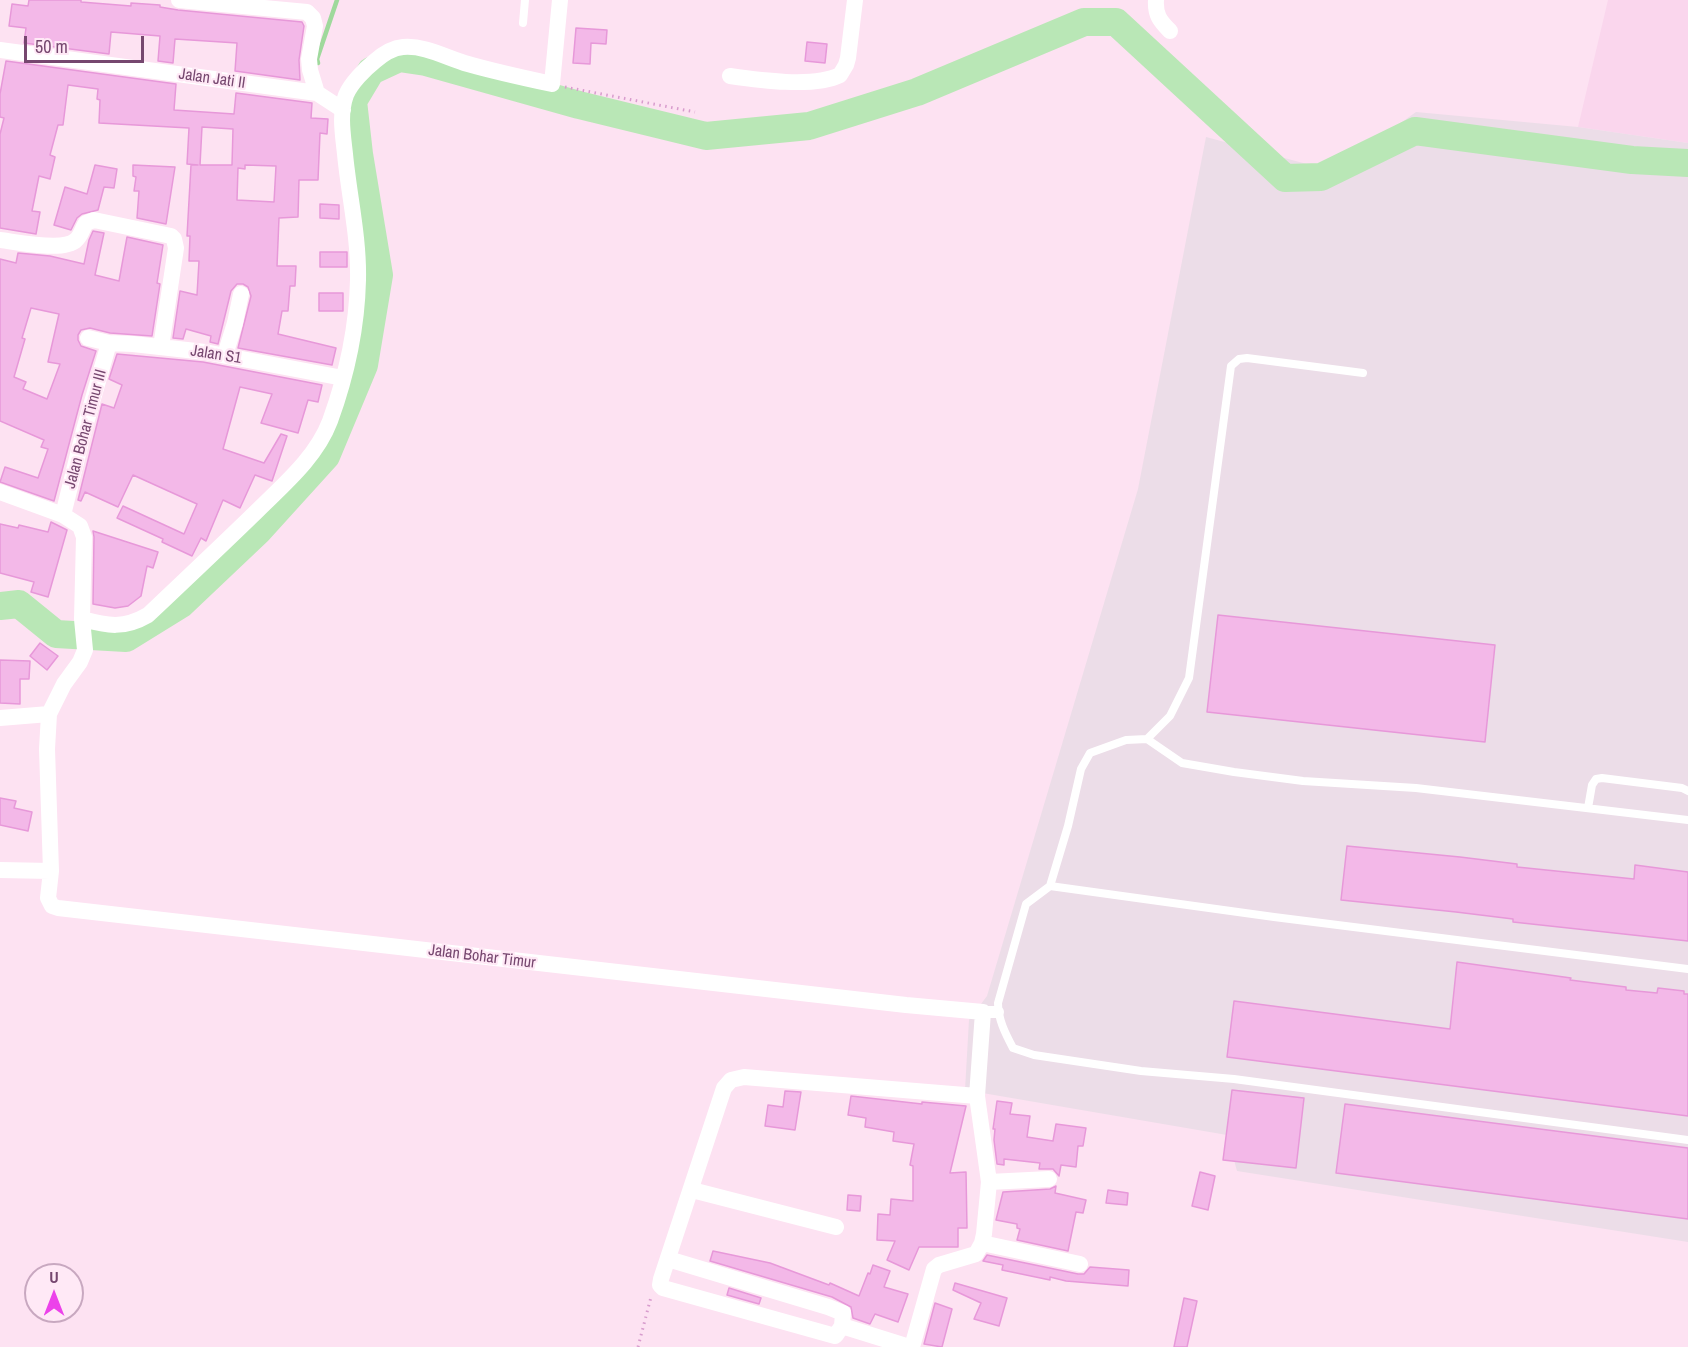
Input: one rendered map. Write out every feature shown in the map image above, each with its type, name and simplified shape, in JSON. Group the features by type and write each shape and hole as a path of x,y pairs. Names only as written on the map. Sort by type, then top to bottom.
{"street":[{"path":"179,0 307,12 313,18 315,26 309,59 317,93 345,102"},
{"path":"82,622 120,626 132,624 148,615 283,485 311,453 326,431 343,378 356,316 358,281 358,248 348,186 342,121 345,102 370,65 385,53 404,47 429,50 466,63 552,84 560,0"},
{"path":"730,76 776,82 825,80 840,75 848,58 855,0"},
{"path":"1156,0 1159,20 1170,31"},
{"name":"Jalan Jati II","path":"0,50 317,93"},
{"path":"0,240 52,246 69,244 79,238 86,223 94,220 171,236 176,248 161,347"},
{"path":"225,356 241,294"},
{"name":"Jalan S1","path":"88,338 109,343 161,347 225,356 343,378"},
{"name":"Jalan Bohar Timur III","path":"63,515 109,343"},
{"path":"0,492 63,515 78,523 83,534 82,622 85,650 49,714 47,749 51,871 0,870"},
{"path":"0,718 49,714"},
{"name":"Jalan Bohar Timur","path":"51,871 48,898 52,906 58,908 906,1005 990,1012"},
{"path":"977,1096 737,1077 728,1081 660,1283 663,1288 837,1336 911,1347 934,1269 939,1265 976,1254 982,1243 989,1182 977,1096 990,1012"},
{"path":"989,1182 1049,1179"},
{"path":"692,1190 836,1227"},
{"path":"982,1243 1080,1264"},
{"path":"668,1259 843,1313 837,1336"}],"lane":[{"path":"523,23 525,0"},
{"path":"1148,739 1170,716 1189,678 1231,366 1239,359 1247,358 1363,373"},
{"path":"1688,813 1688,820 1416,788 1303,781 1182,763 1148,739 1126,740 1090,753 1081,769 1068,826 1050,886 1026,904 998,1002 990,1012 1012,1048 1034,1055 1141,1071 1234,1079 1688,1140"},
{"path":"1588,808 1592,785 1596,779 1682,788 1688,791"},
{"path":"1050,886 1274,917 1688,969"}],"path":[{"path":"552,84 695,112"},
{"path":"638,1347 648,1305 660,1283"}],"shaded area":[{"path":"1608,0 1688,0 1688,143 1578,127"},
{"path":"1416,112 1578,127 1688,143 1688,1242 1237,1171 1227,1135 965,1090 969,1020 987,996 1138,489 1206,137 1333,171"}],"building":[{"path":"29,0 81,0 81,2 131,6 131,3 160,5 160,7 178,10 302,22 304,26 299,60 300,80 235,71 237,43 175,39 173,63 158,61 160,36 111,32 109,54 24,43 26,28 9,26 12,4 28,6"},
{"path":"576,28 607,30 606,44 591,43 590,64 573,63"},
{"path":"807,42 827,44 825,63 805,61"},
{"path":"6,61 176,84 174,110 234,114 236,93 312,103 311,118 328,119 327,134 320,133 318,180 299,180 298,217 279,218 277,266 296,266 295,286 290,286 288,311 282,311 278,334 336,348 332,365 238,348 251,296 248,287 243,284 237,284 231,291 218,344 210,342 211,336 186,329 183,339 173,338 180,291 197,295 199,261 189,261 190,236 187,236 191,165 198,165 187,164 189,128 99,123 98,89 68,85 63,125 58,125 50,155 55,157 50,179 39,176 32,211 40,212 36,234 0,228 0,134 4,118 0,117 0,94","holes":["202,127 233,129 232,165 200,165","245,165 276,166 274,202 237,200 238,168 245,169"]},
{"path":"95,165 117,169 114,188 104,187 98,210 82,214 77,218 71,230 54,225 65,187 87,194"},
{"path":"133,165 175,167 166,224 137,218 139,191 134,191 136,177 133,176"},
{"path":"320,204 339,205 339,219 320,218"},
{"path":"93,231 104,233 95,275 119,281 127,237 163,245 157,283 160,284 152,336 110,333 90,328 81,330 78,335 81,346 96,351 54,501 0,482 5,467 38,478 48,449 41,447 44,440 0,421 0,259 16,263 18,253 50,256 84,264","holes":["31,308 59,314 48,362 60,364 47,399 23,389 26,382 14,377"]},
{"path":"320,252 347,252 347,267 320,267"},
{"path":"319,293 343,293 343,311 319,311"},
{"path":"117,354 203,362 322,385 318,402 308,400 298,433 261,423 272,394 240,387 223,449 264,463 281,434 287,436 272,481 255,475 240,508 223,500 206,541 201,538 192,556 162,542 163,539 117,518 123,506 184,534 197,504 133,475 118,507 85,492 81,501 78,500 102,404 114,408 122,385 109,379"},
{"path":"51,522 67,530 48,597 31,592 34,582 0,573 0,524 18,528 19,525 48,532"},
{"path":"93,531 158,552 153,568 147,566 141,596 128,606 115,608 93,604"},
{"path":"1218,615 1495,645 1485,742 1207,712"},
{"path":"40,643 58,656 47,670 30,656"},
{"path":"0,660 30,661 29,679 20,679 20,704 0,703"},
{"path":"0,798 16,801 14,808 32,812 28,831 0,825"},
{"path":"1347,846 1460,857 1517,864 1517,867 1634,879 1635,865 1688,872 1688,941 1341,900"},
{"path":"1457,962 1626,987 1626,990 1657,993 1658,988 1684,991 1684,994 1688,994 1688,1116 1227,1057 1234,1001 1450,1029"},
{"path":"1232,1090 1304,1098 1296,1168 1223,1160"},
{"path":"785,1091 801,1092 795,1130 765,1126 768,1105 783,1107"},
{"path":"851,1096 922,1104 922,1102 966,1106 950,1173 966,1172 967,1228 958,1228 958,1247 919,1247 909,1270 887,1260 895,1241 877,1240 878,1214 890,1215 891,1199 913,1201 913,1166 910,1165 914,1144 893,1141 894,1132 865,1127 866,1118 848,1115"},
{"path":"997,1101 1012,1103 1010,1114 1030,1116 1027,1137 1053,1141 1056,1124 1086,1128 1083,1146 1078,1146 1076,1167 1061,1165 1059,1176 1053,1169 1039,1169 1040,1163 1004,1159 1004,1165 997,1164 995,1129 993,1129"},
{"path":"1345,1104 1688,1148 1688,1219 1336,1173"},
{"path":"1200,1172 1215,1176 1208,1210 1192,1206"},
{"path":"1056,1186 1055,1193 1086,1200 1083,1213 1076,1212 1068,1251 1017,1240 1020,1229 1017,1228 1017,1224 996,1220 1003,1192 1050,1189"},
{"path":"1108,1190 1128,1193 1127,1205 1106,1203"},
{"path":"848,1195 861,1196 860,1211 847,1210"},
{"path":"713,1251 770,1263 829,1285 830,1283 859,1296 873,1265 890,1271 884,1287 908,1294 898,1322 875,1314 870,1324 853,1318 851,1307 832,1297 710,1261"},
{"path":"987,1255 1078,1274 1084,1274 1090,1267 1129,1270 1128,1286 1066,1281 1050,1277 1050,1280 1002,1270 1003,1265 983,1261"},
{"path":"955,1283 1007,1298 999,1326 974,1319 981,1303 953,1290"},
{"path":"729,1288 761,1298 759,1304 727,1295"},
{"path":"1184,1298 1197,1301 1187,1347 1174,1347"},
{"path":"935,1303 952,1309 942,1347 924,1344"}],"waterway":[{"path":"318,63 317,59 337,0"},
{"path":"0,606 19,604 56,634 126,638 181,604 258,531 326,456 364,365 379,275 359,154 353,101 371,71 399,58 426,62 579,105 706,136 809,126 917,92 1084,22 1116,22 1285,178 1321,177 1415,131 1632,160 1688,163"}]}
